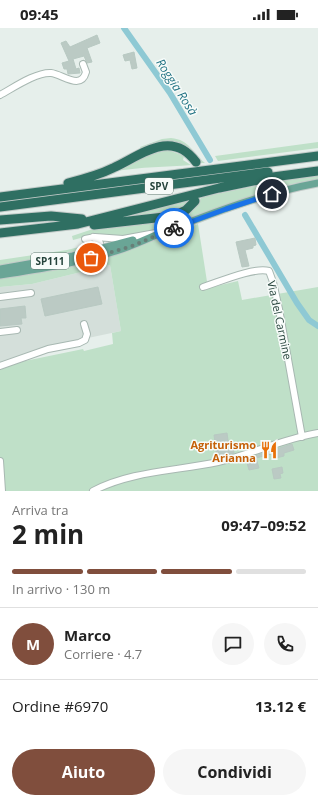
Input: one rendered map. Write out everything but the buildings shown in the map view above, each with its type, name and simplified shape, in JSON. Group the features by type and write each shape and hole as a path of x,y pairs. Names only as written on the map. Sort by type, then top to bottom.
{"highway":[{"path":"4,196 21,190 64,184 94,176 159,146 170,146 182,149 196,162"},
{"name":"SPV","path":"4,196 318,156"},
{"name":"SPV","path":"0,207 318,166"},
{"path":"0,233 78,224 225,187 273,177 318,171"},
{"path":"78,224 93,225 170,216 184,211 195,201"},
{"path":"0,220 51,216 92,220"}],"main road":[{"name":"SP111","path":"0,270 52,261 99,250 163,232 251,200 318,183"},
{"name":"SP111","path":"0,275 59,266 91,258 132,246 163,232"}],"street":[{"path":"0,95 38,75 46,73 58,74 70,80 76,81 82,79 86,72 83,64"},
{"path":"85,239 93,237 125,239 148,233 163,232"},
{"path":"93,237 99,242 99,250"},
{"name":"Via del Carmine","path":"203,287 235,276 262,270 269,271 278,302 302,437"},
{"path":"0,297 31,293"},
{"path":"0,366 48,349 80,343 85,340 87,334 84,324"},
{"path":"0,332 17,330"},
{"path":"93,491 114,481 219,462 302,437 318,434"},
{"path":"0,461 2,491"}],"shaded area":[{"path":"110,265 121,331 41,348 0,363 0,287 32,284"}],"green space":[{"path":"171,138 187,144 205,163 201,163 189,147 186,149 142,150 140,147 162,139"},
{"path":"318,142 318,148 218,161 215,156"},
{"path":"171,151 184,156 183,160 191,165 116,171 146,155"},
{"path":"318,175 318,179 292,184 247,197 160,228 127,236 92,235 73,240 72,236 105,225 152,221 195,206 202,197 278,181"},
{"path":"191,199 182,207 159,215 119,219 119,216"},
{"path":"198,224 208,288 238,281 242,300 318,287 318,491 0,491 0,370 20,362 83,349 84,351 113,344 112,333 121,331 110,265 32,284 0,287 0,278 117,253"},
{"path":"93,240 97,244 97,247 0,266 0,260 67,250 87,245 86,241"}],"waterway":[{"name":"Roggia Rosà","path":"124,28 170,93 210,160"},
{"name":"Roggia Rosà","path":"245,215 297,303 309,320 318,326"}],"way so far":[{"path":"91,258 132,246 174,228"}],"place":[{"name":"Agriturismo Arianna","path":"269,450"}],"route":[{"path":"174,228 251,200 272,194"}]}
